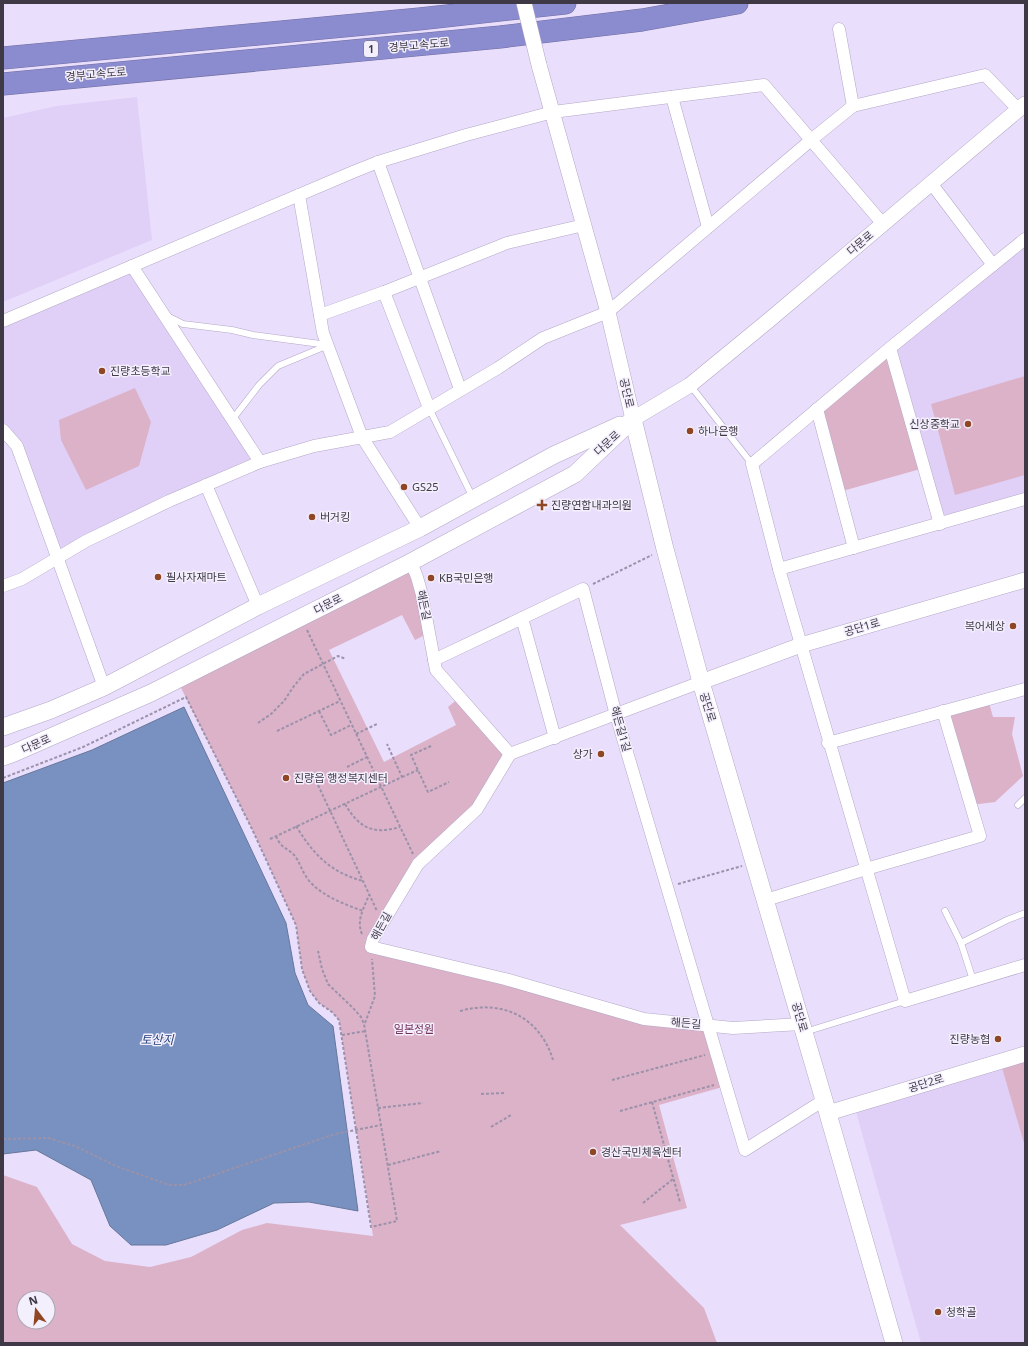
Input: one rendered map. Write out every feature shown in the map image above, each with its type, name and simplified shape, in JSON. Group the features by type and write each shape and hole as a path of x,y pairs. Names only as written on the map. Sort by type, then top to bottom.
{"highway":[{"path":"3,58 426,18 565,3"},
{"name":"경부고속도로","path":"3,84 500,37 642,20 737,3"}],"main road":[{"name":"다문로","path":"3,727 51,710 104,687 258,606 420,528 554,456 633,419"},
{"name":"다문로","path":"3,756 14,753 151,693 411,562 575,474 633,419"},
{"name":"공단로","path":"633,419 665,549 701,682 766,900 894,1343"}],"street":[{"name":"공단로","path":"524,3 539,66 608,312 633,419"},
{"path":"839,29 853,106"},
{"path":"3,586 22,579 86,540 169,501 260,462 314,446 390,432 460,389 498,368 543,338 608,312 853,106 985,75 1022,106"},
{"path":"3,321 378,162 466,135 553,112 764,85 883,224"},
{"path":"672,97 708,227"},
{"name":"다문로","path":"633,419 690,385 1022,106"},
{"path":"378,162 460,389"},
{"path":"931,183 994,265"},
{"path":"299,195 323,333 362,437 420,528"},
{"path":"320,315 384,292 507,243 584,225"},
{"path":"1025,239 890,348 752,464 779,569 828,743 904,1001 1025,965"},
{"path":"132,266 260,462"},
{"path":"384,292 429,408"},
{"path":"890,348 940,524"},
{"path":"817,409 854,548"},
{"path":"3,430 17,446 104,687"},
{"path":"206,485 258,606"},
{"path":"779,569 1025,499"},
{"name":"해든길","path":"411,562 422,595 436,670 510,754 477,809 418,864 382,923 371,947 505,979 644,1019 733,1028 803,1028"},
{"name":"공단1로","path":"701,682 801,645 1025,580"},
{"path":"434,660 582,589"},
{"name":"해든길1길","path":"582,589 616,715 746,1150 826,1106"},
{"path":"522,618 555,738"},
{"path":"510,754 701,682"},
{"path":"828,743 1025,689"},
{"path":"766,900 980,836 943,712"},
{"name":"공단2로","path":"826,1106 1025,1054"}],"lane":[{"path":"164,314 183,324 328,345"},
{"path":"232,420 259,385 278,366 328,345"},
{"path":"690,385 752,464"},
{"path":"429,408 474,499"},
{"path":"1018,805 1025,798"},
{"path":"944,911 961,944 973,980"},
{"path":"961,944 1007,920 1025,913"},
{"path":"803,1028 904,1001"}],"path":[{"path":"582,589 665,549"},
{"path":"301,618 418,864"},
{"path":"258,723 271,714 284,701 304,674 338,656 346,659"},
{"path":"3,778 83,747 186,697 252,829 296,925 302,969 310,991 319,1003 332,1012 339,1020 371,1227 397,1221 364,1024 361,1017 353,1008 328,984 322,969 318,951"},
{"path":"277,731 340,701"},
{"path":"320,711 331,735 352,725"},
{"path":"356,734 377,724"},
{"path":"387,744 402,777"},
{"path":"431,746 411,756 428,792 449,782"},
{"path":"347,767 367,757"},
{"path":"270,839 418,770"},
{"path":"318,785 382,923"},
{"path":"345,804 357,822 376,831 400,827"},
{"path":"296,826 306,844 329,866 339,873 363,881"},
{"path":"276,836 283,848 293,854 307,878 314,886 338,901 363,911"},
{"path":"668,887 754,862"},
{"path":"364,1024 375,996 371,947 361,932 359,923 369,895"},
{"path":"460,1011 474,1007 487,1007 503,1009 517,1014 537,1031 549,1049 553,1060"},
{"path":"342,1035 366,1031"},
{"path":"612,1080 716,1052"},
{"path":"620,1111 725,1081"},
{"path":"481,1094 504,1093"},
{"path":"378,1108 423,1102"},
{"path":"652,1102 680,1202"},
{"path":"491,1127 511,1115"},
{"path":"3,1139 48,1138 75,1146 116,1166 168,1185 184,1185 335,1134 381,1125"},
{"path":"388,1165 441,1151"},
{"path":"643,1203 673,1179"}],"shaded area":[{"path":"137,97 152,240 3,302 3,118 56,106"},
{"name":"신상중학교","path":"1025,239 1025,499 940,524 890,348"},
{"name":"진량초등학교","path":"132,266 260,462 57,558 17,446 3,430 3,321"},
{"path":"1000,1061 1025,1147 1025,1343 921,1343 854,1105"}],"green space":[{"path":"890,348 924,468 839,492 817,409"},
{"path":"1025,376 1025,475 955,495 931,404"},
{"path":"135,388 151,422 139,466 86,490 61,440 59,420"},
{"name":"일본정원","path":"411,562 429,633 415,640 402,615 329,650 384,762 456,725 448,707 460,697 510,754 477,809 417,864 371,947 644,1019 709,1025 726,1086 659,1105 687,1208 620,1225 704,1308 717,1343 3,1343 3,1175 37,1187 72,1244 105,1261 150,1267 191,1257 242,1230 267,1223 373,1236 339,1020 332,1012 319,1003 310,991 302,969 296,925 252,829 177,680"},
{"path":"988,699 993,717 1015,717 1012,734 1023,776 995,802 971,805 943,711"},
{"path":"1025,1054 1025,1147 1000,1061"}],"water":[{"name":"토산지","path":"184,707 286,923 295,973 308,1005 333,1026 358,1211 309,1202 274,1203 217,1230 166,1245 131,1245 110,1226 91,1180 36,1150 3,1154 3,783 92,750"}],"place":[{"name":"진량초등학교","path":"102,371"},
{"name":"신상중학교","path":"968,424"},
{"name":"하나은행","path":"690,431"},
{"name":"GS25","path":"404,487"},
{"name":"진량연합내과의원","path":"542,505"},
{"name":"버거킹","path":"312,517"},
{"name":"필사자재마트","path":"158,577"},
{"name":"KB국민은행","path":"431,578"},
{"name":"복어세상","path":"1013,626"},
{"name":"상가","path":"601,754"},
{"name":"진량읍 행정복지센터","path":"286,778"},
{"name":"진량농협","path":"998,1039"},
{"name":"경산국민체육센터","path":"593,1152"},
{"name":"청학골","path":"938,1312"}]}
